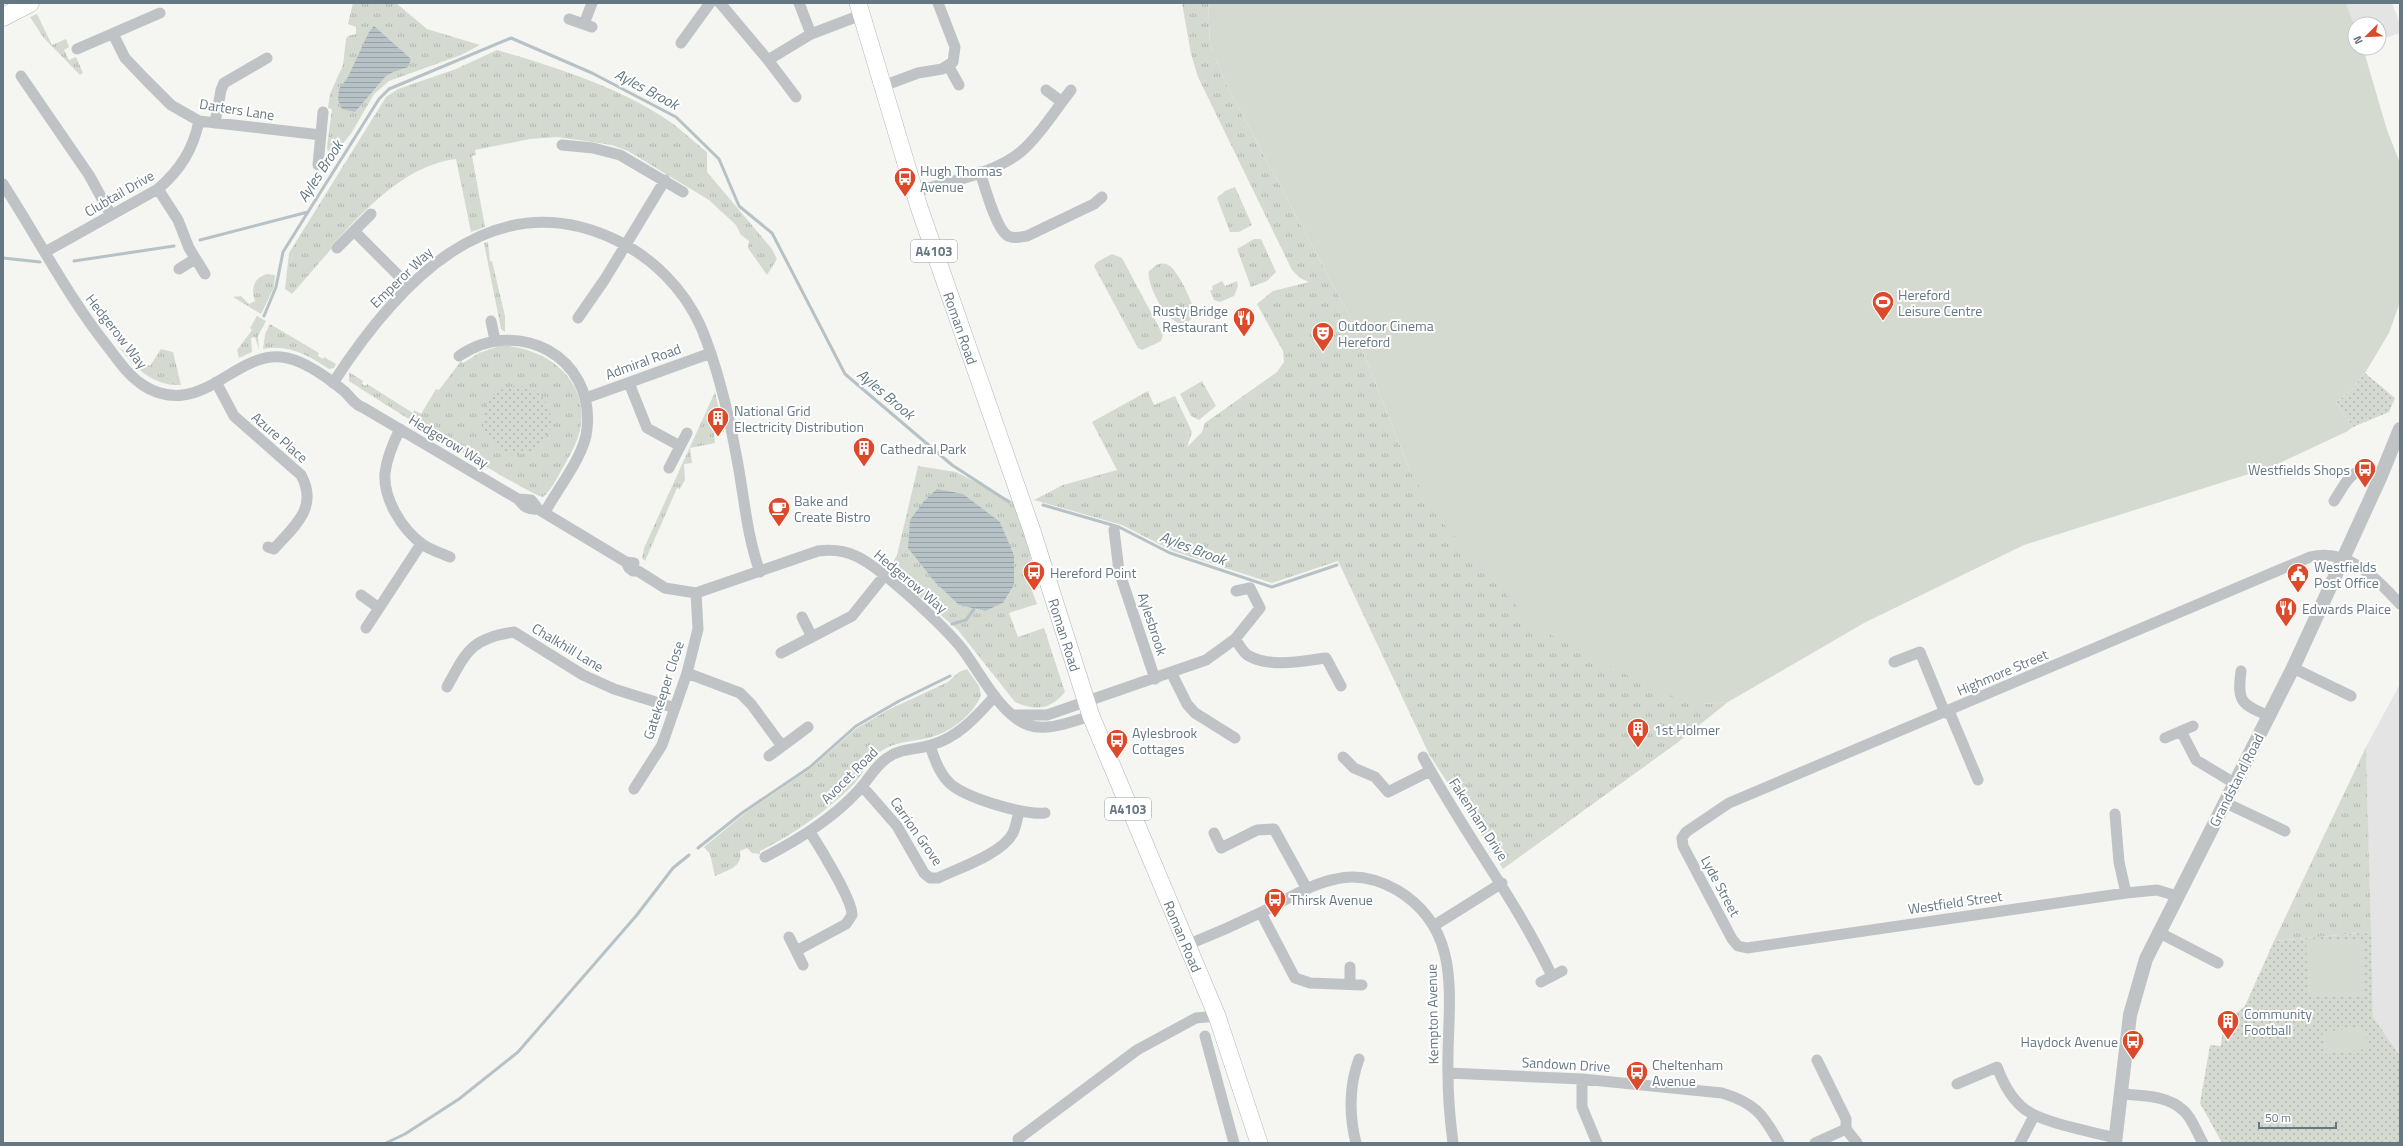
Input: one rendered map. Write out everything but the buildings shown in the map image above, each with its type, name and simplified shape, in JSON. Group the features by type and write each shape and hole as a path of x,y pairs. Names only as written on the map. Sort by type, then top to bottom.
{"highway":[{"path":"3,9 18,3"},
{"path":"3,17 30,3"}],"main road":[{"name":"Roman Road","path":"860,9 914,192 1030,524 1088,708 1136,827 1217,1016 1259,1143"}],"street":[{"path":"569,19 588,26 592,3"},
{"path":"681,43 710,3"},
{"path":"720,3 768,60 796,97"},
{"path":"799,3 811,34"},
{"path":"883,86 918,73 948,66 953,62 955,47 938,3"},
{"path":"768,60 811,34 860,9"},
{"path":"77,49 160,12"},
{"name":"Darters Lane","path":"113,34 125,58 146,80 171,105 199,121 321,136"},
{"path":"216,123 220,90 224,83 267,58"},
{"path":"948,66 959,85"},
{"path":"21,76 88,175 111,215"},
{"path":"1046,90 1062,102"},
{"path":"914,192 980,172 1006,161 1024,149 1071,90"},
{"path":"318,165 323,112"},
{"name":"Clubtail Drive","path":"45,252 158,189 171,178 184,160 195,138 199,121"},
{"path":"562,145 593,148 620,155 683,192"},
{"path":"980,172 1001,229 1010,237 1016,238 1027,236 1094,204 1102,197"},
{"path":"578,318 626,245 664,180"},
{"name":"Hedgerow Way","path":"3,184 97,333 126,371 140,384 155,392 176,395 196,392 261,359 281,357 297,361 334,383 345,393 358,396 364,408 518,499 531,500 541,510 626,562 629,568 638,571 665,588 696,593 760,572 805,555 828,549 857,556 884,576 950,635 995,696 1028,725 1042,727 1088,708"},
{"path":"158,189 178,220 195,258 205,274"},
{"path":"337,248 371,214"},
{"name":"Emperor Way","path":"334,383 367,332 409,286 434,263 457,248 489,234 516,226 546,223 578,227 600,232 626,245 661,270 683,296 700,326 711,353 724,399 736,453 750,538 760,572"},
{"path":"354,231 409,286"},
{"path":"179,269 195,258"},
{"path":"492,321 495,340"},
{"path":"459,356 475,347 495,340 522,340 552,353 571,369 586,398 588,429 584,443 541,510"},
{"name":"Admiral Road","path":"586,398 711,353"},
{"name":"Azure Place","path":"216,382 234,416 301,475 306,484 308,499 303,515 274,550 268,547"},
{"path":"628,383 647,428 680,446"},
{"path":"400,429 388,458 386,484 395,510 410,533 422,544 450,557"},
{"name":"Grandstand Road","path":"2116,1140 2130,1014 2134,993 2146,959 2158,932 2293,668 2380,478 2400,429"},
{"path":"669,468 687,433"},
{"path":"2334,501 2347,481 2356,472 2362,470 2380,478"},
{"name":"Aylesbrook","path":"1114,530 1119,571 1154,680"},
{"path":"366,628 422,544"},
{"name":"Highmore Street","path":"1682,838 1686,832 1729,803 2310,557 2328,555 2343,559 2368,571 2400,604"},
{"path":"781,653 852,616 884,576"},
{"name":"Aylesbrook","path":"1088,708 1206,660 1234,639 1260,608 1250,588 1236,591"},
{"name":"Gatekeeper Close","path":"634,789 662,745 687,673 698,628 696,593"},
{"path":"361,595 379,608"},
{"path":"802,617 812,637"},
{"name":"Chalkhill Lane","path":"447,687 453,666 478,642 514,632 583,675 614,689 675,708"},
{"path":"1234,639 1248,656 1268,662 1294,663 1326,658 1341,686"},
{"path":"1894,662 1920,652 1978,780"},
{"path":"2293,668 2351,696"},
{"path":"2241,671 2238,691 2241,700 2246,706 2269,716"},
{"path":"687,673 740,693 751,704 782,746"},
{"name":"Aylesbrook","path":"1172,674 1187,704 1195,713 1235,738"},
{"name":"Avocet Road","path":"765,857 810,832 862,786 875,768 895,753 930,746 958,733 995,696"},
{"path":"1016,715 1047,715 1088,708"},
{"path":"2165,738 2193,726"},
{"path":"769,756 808,727"},
{"path":"2181,731 2191,754 2196,760 2234,782"},
{"path":"930,746 943,775 952,785 965,792 1019,812 1045,813"},
{"name":"Fakenham Drive","path":"1343,757 1354,768 1375,777 1388,792 1430,771"},
{"name":"Fakenham Drive","path":"1423,757 1430,771 1502,883 1557,973 1541,982"},
{"name":"Carrion Grove","path":"862,786 897,826 924,873 930,878 938,878 995,851 1006,843 1013,833 1019,812"},
{"path":"2224,802 2285,831"},
{"path":"2115,814 2119,862 2126,893"},
{"path":"1214,833 1221,848 1257,830 1274,829 1307,889"},
{"path":"796,951 846,924 852,915 850,905 810,832"},
{"name":"Lyde Street","path":"1682,838 1683,846 1732,939 1738,946"},
{"name":"Kempton Avenue","path":"1187,945 1261,913 1307,889 1337,879 1366,878 1379,881 1414,902 1435,925 1445,951 1448,967 1450,1015 1448,1073 1453,1143"},
{"name":"Fakenham Drive","path":"1435,925 1502,883"},
{"name":"Westfield Street","path":"1738,946 1747,948 2126,893 2157,890 2177,896"},
{"path":"1261,913 1295,978 1310,983 1362,985"},
{"path":"2158,932 2218,963"},
{"path":"789,937 803,965"},
{"path":"1350,967 1350,984"},
{"path":"1018,1139 1137,1050 1196,1018 1217,1016"},
{"path":"1205,1036 1234,1143"},
{"path":"1356,1143 1352,1106 1353,1080 1359,1059"},
{"path":"1817,1060 1846,1119 1846,1129 1857,1143"},
{"path":"1956,1084 1997,1067 2009,1093 2022,1107 2034,1116 2116,1140"},
{"name":"Sandown Drive","path":"1448,1073 1582,1079 1679,1087 1722,1093 1742,1099 1756,1108 1768,1123 1779,1143"},
{"path":"1582,1079 1582,1107 1597,1143"},
{"path":"2122,1094 2164,1099 2175,1104 2185,1111 2203,1143"},
{"path":"2020,1143 2034,1116"},
{"path":"1815,1143 1846,1129"}],"shaded area":[{"path":"2346,3 2392,3 2400,24 2400,33 2387,37 2387,16 2351,16"},
{"path":"374,26 411,59 408,67 393,72 385,77 355,112 342,109 338,100 339,89 348,77 369,32"},
{"path":"937,489 963,494 1000,522 1014,555 1014,585 1003,603 985,611 959,605 935,582 908,548 910,520 924,501"},
{"path":"2400,684 2400,1056 2373,1017 2366,747"}],"green space":[{"path":"353,3 396,3 427,29 480,45 461,55 389,81 374,94 352,132 335,154 328,152 327,147 332,109 328,108 330,94 343,65 346,39 348,36 356,34 356,27 348,24"},
{"path":"1182,3 1208,3 1210,45 1227,86 1348,313 1410,471 1703,704 1728,702 1677,743 1503,869 1429,754 1338,561 1272,583 1173,551 1122,525 1034,500 1063,485 1117,470 1092,422 1148,391 1154,405 1175,396 1192,432 1187,447 1202,432 1205,423 1277,372 1284,362 1283,351 1257,304 1273,291 1309,282 1300,278 1292,270 1198,77 1191,54"},
{"name":"Hereford Leisure Centre","path":"1208,3 2346,3 2351,16 2347,16 2347,56 2365,56 2387,130 2400,163 2400,302 2389,333 2365,373 2353,388 2336,403 2353,427 2346,432 2271,467 2024,545 1864,623 1728,702 1703,704 1679,699 1652,688 1534,626 1437,516 1410,471 1348,313 1227,86 1210,45"},
{"path":"37,14 52,45 66,39 69,47 64,50 69,60 76,57 83,73 80,75 43,37 30,17"},
{"path":"497,50 541,63 586,79 629,98 669,121 707,152 707,172 772,249 777,259 767,275 748,248 749,241 741,235 736,225 709,200 628,151 612,145 557,137 530,139 475,150 476,155 472,156 485,227 471,232 456,159 437,163 420,170 387,191 372,204 331,246 332,248 292,294 285,289 289,253 386,97 398,89 456,69"},
{"path":"1235,187 1252,225 1239,232 1230,232 1217,198 1225,191"},
{"path":"1254,239 1261,239 1276,272 1267,281 1251,287 1237,249"},
{"path":"488,242 490,261 492,261 505,316 505,332 501,329 484,243"},
{"path":"1112,254 1122,258 1163,335 1161,341 1142,350 1138,348 1094,266 1097,262"},
{"path":"1158,264 1167,264 1170,266 1185,289 1194,310 1194,314 1187,322 1180,323 1172,319 1157,300 1149,279 1149,271"},
{"path":"267,274 275,275 274,287 261,314 233,297 241,296 249,304 255,301 253,292 254,284 259,278"},
{"path":"1222,281 1225,286 1237,281 1238,286 1234,296 1220,302 1214,300 1210,291 1213,289 1212,286"},
{"path":"257,316 266,321 258,336 259,350 255,337 251,338 252,352 239,358 237,350 252,330 250,328"},
{"path":"270,324 319,353 318,356 323,359 324,357 336,364 334,368 329,369 306,355 290,349 263,349 265,334"},
{"path":"499,346 516,347 547,359 560,369 571,381 578,396 582,412 577,440 555,482 543,497 532,493 482,464 349,381 349,372 363,381 362,384 366,386 367,384 413,413 414,410 421,414 436,389 439,390 461,361 463,363 479,353"},
{"path":"119,347 141,363 143,362 150,366 161,349 173,352 181,385 171,385 153,379 138,369"},
{"path":"2365,373 2395,398 2389,412 2353,427 2336,403 2353,388"},
{"path":"1202,381 1216,406 1199,420 1191,416 1180,394"},
{"path":"517,386 530,389 541,396 548,407 551,420 548,433 541,444 530,451 517,454 504,451 493,444 486,433 483,420 486,407 493,396 504,389"},
{"path":"715,392 724,432 714,434 715,443 690,448 692,463 684,464 685,480 680,489 677,488 645,561 642,558 644,548"},
{"path":"918,466 956,472 1014,502 1030,551 1034,587 1031,588 1037,604 1009,613 1018,637 1044,628 1065,692 1054,702 1042,707 1030,707 1015,702 958,630 889,570 897,555","holes":["1000,522 1014,555 1014,585 1003,603 984,611 959,605"]},
{"path":"967,669 979,686 981,695 977,703 966,717 952,728 936,736 898,744 881,751 876,755 852,786 820,814 797,830 760,851 760,854 752,853 747,848 740,851 739,861 734,867 715,876 710,854 704,847 744,814 810,769 857,728 888,710 948,682 959,672"},
{"path":"2366,747 2371,932 2274,941"},
{"path":"2371,932 2373,1017 2400,1056 2400,1143 2222,1143 2200,1103 2210,1045 2221,1046 2224,1018 2230,1019 2245,1006 2274,941"},
{"path":"2364,939 2365,995 2308,996 2306,940"},
{"path":"2365,1027 2368,1049 2325,1054 2322,1032"}],"waterway":[{"name":"Ayles Brook","path":"200,240 308,212 379,99 389,89 511,38 592,73 676,117 719,159 739,206 772,233 845,374 952,465 1009,502"},
{"path":"264,316 276,287 283,252 308,212"},
{"name":"Ayles Brook","path":"74,261 174,246"},
{"name":"Ayles Brook","path":"3,258 40,262"},
{"name":"Ayles Brook","path":"1043,505 1119,527 1170,553 1272,587 1337,565"},
{"path":"952,624 966,620 974,609"},
{"path":"698,848 742,813 810,767 856,726 899,701 950,676"},
{"path":"386,1143 405,1134 459,1099 518,1052 636,916 673,868 689,855"}],"place":[{"name":"Hugh Thomas Avenue","path":"905,198"},
{"name":"Hereford Leisure Centre","path":"1883,322"},
{"name":"Rusty Bridge Restaurant","path":"1244,338"},
{"name":"Outdoor Cinema Hereford","path":"1323,352"},
{"name":"National Grid Electricity Distribution","path":"718,438"},
{"name":"Cathedral Park","path":"864,468"},
{"name":"Westfields Shops","path":"2365,488"},
{"name":"Bake and Create Bistro","path":"779,528"},
{"name":"Hereford Point","path":"1034,592"},
{"name":"Westfields Post Office","path":"2298,594"},
{"name":"Edwards Plaice","path":"2286,628"},
{"name":"1st Holmer","path":"1638,748"},
{"name":"Aylesbrook Cottages","path":"1117,760"},
{"name":"Thirsk Avenue","path":"1275,918"},
{"name":"Community Football","path":"2228,1040"},
{"name":"Haydock Avenue","path":"2133,1060"},
{"name":"Cheltenham Avenue","path":"1637,1092"}]}
